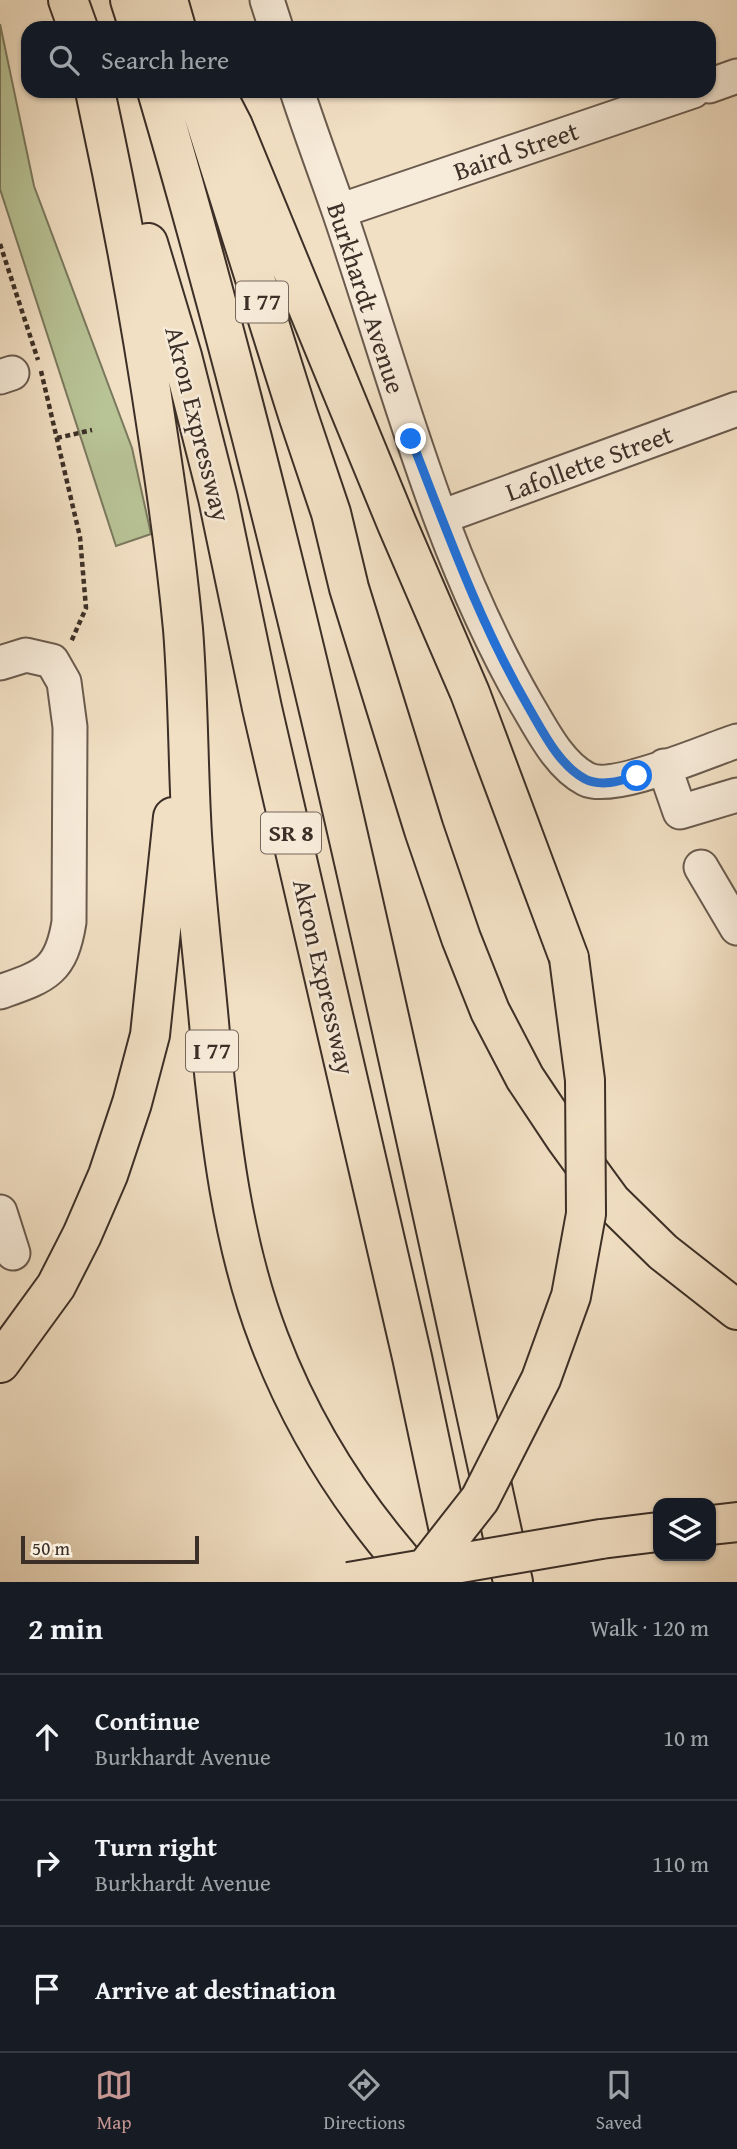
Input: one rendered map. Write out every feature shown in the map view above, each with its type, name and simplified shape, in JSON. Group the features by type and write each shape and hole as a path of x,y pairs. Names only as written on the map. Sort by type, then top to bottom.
{"highway":[{"path":"68,0 76,21"},
{"path":"131,0 137,21"},
{"name":"I 77","path":"98,98 141,324 170,518 183,627 191,819 215,1090 229,1184 247,1269 268,1338 297,1405 323,1454 357,1506 421,1582"},
{"name":"Akron Expressway","path":"99,98 182,356 218,498 262,708 412,1357 460,1582"},
{"name":"Akron Expressway","path":"159,98 237,375 301,629 349,832 513,1582"},
{"name":"I 77","path":"198,98 331,513 349,588 424,830 461,938 490,1011 525,1078 611,1201 663,1252 737,1310"},
{"path":"219,98 233,126 397,524 470,693 569,958 585,1080 586,1213 571,1296 541,1379 480,1499 415,1582"},
{"path":"0,1363 56,1286 82,1235 108,1175 132,1103 150,1035 171,846 179,719 178,630 170,518"},
{"path":"716,1524 737,1522"},
{"path":"349,1582 653,1533"}],"street":[{"path":"267,0 274,21"},
{"path":"716,84 737,76"},
{"name":"Burkhardt Avenue","path":"299,98 339,211 411,439 471,594 502,661 540,727 576,773 597,783 616,782 731,743"},
{"name":"Baird Street","path":"339,211 672,98"},
{"name":"Lafollette Street","path":"441,517 737,409"},
{"path":"0,663 26,655 52,661 64,682 70,727 69,922 66,942 54,967 39,977 0,992"},
{"path":"664,766 680,812 737,795"},
{"path":"701,867 737,928"},
{"path":"0,1212 13,1253"}],"path":[{"path":"0,244 39,362 80,537 86,608 68,649 52,661"},
{"path":"57,438 92,430"}],"green space":[{"path":"0,24 34,186 132,448 151,534 116,546 0,189"}],"route":[{"path":"411,439 471,594 502,661 540,727 562,758 587,780 597,783 616,782 637,776"}]}
